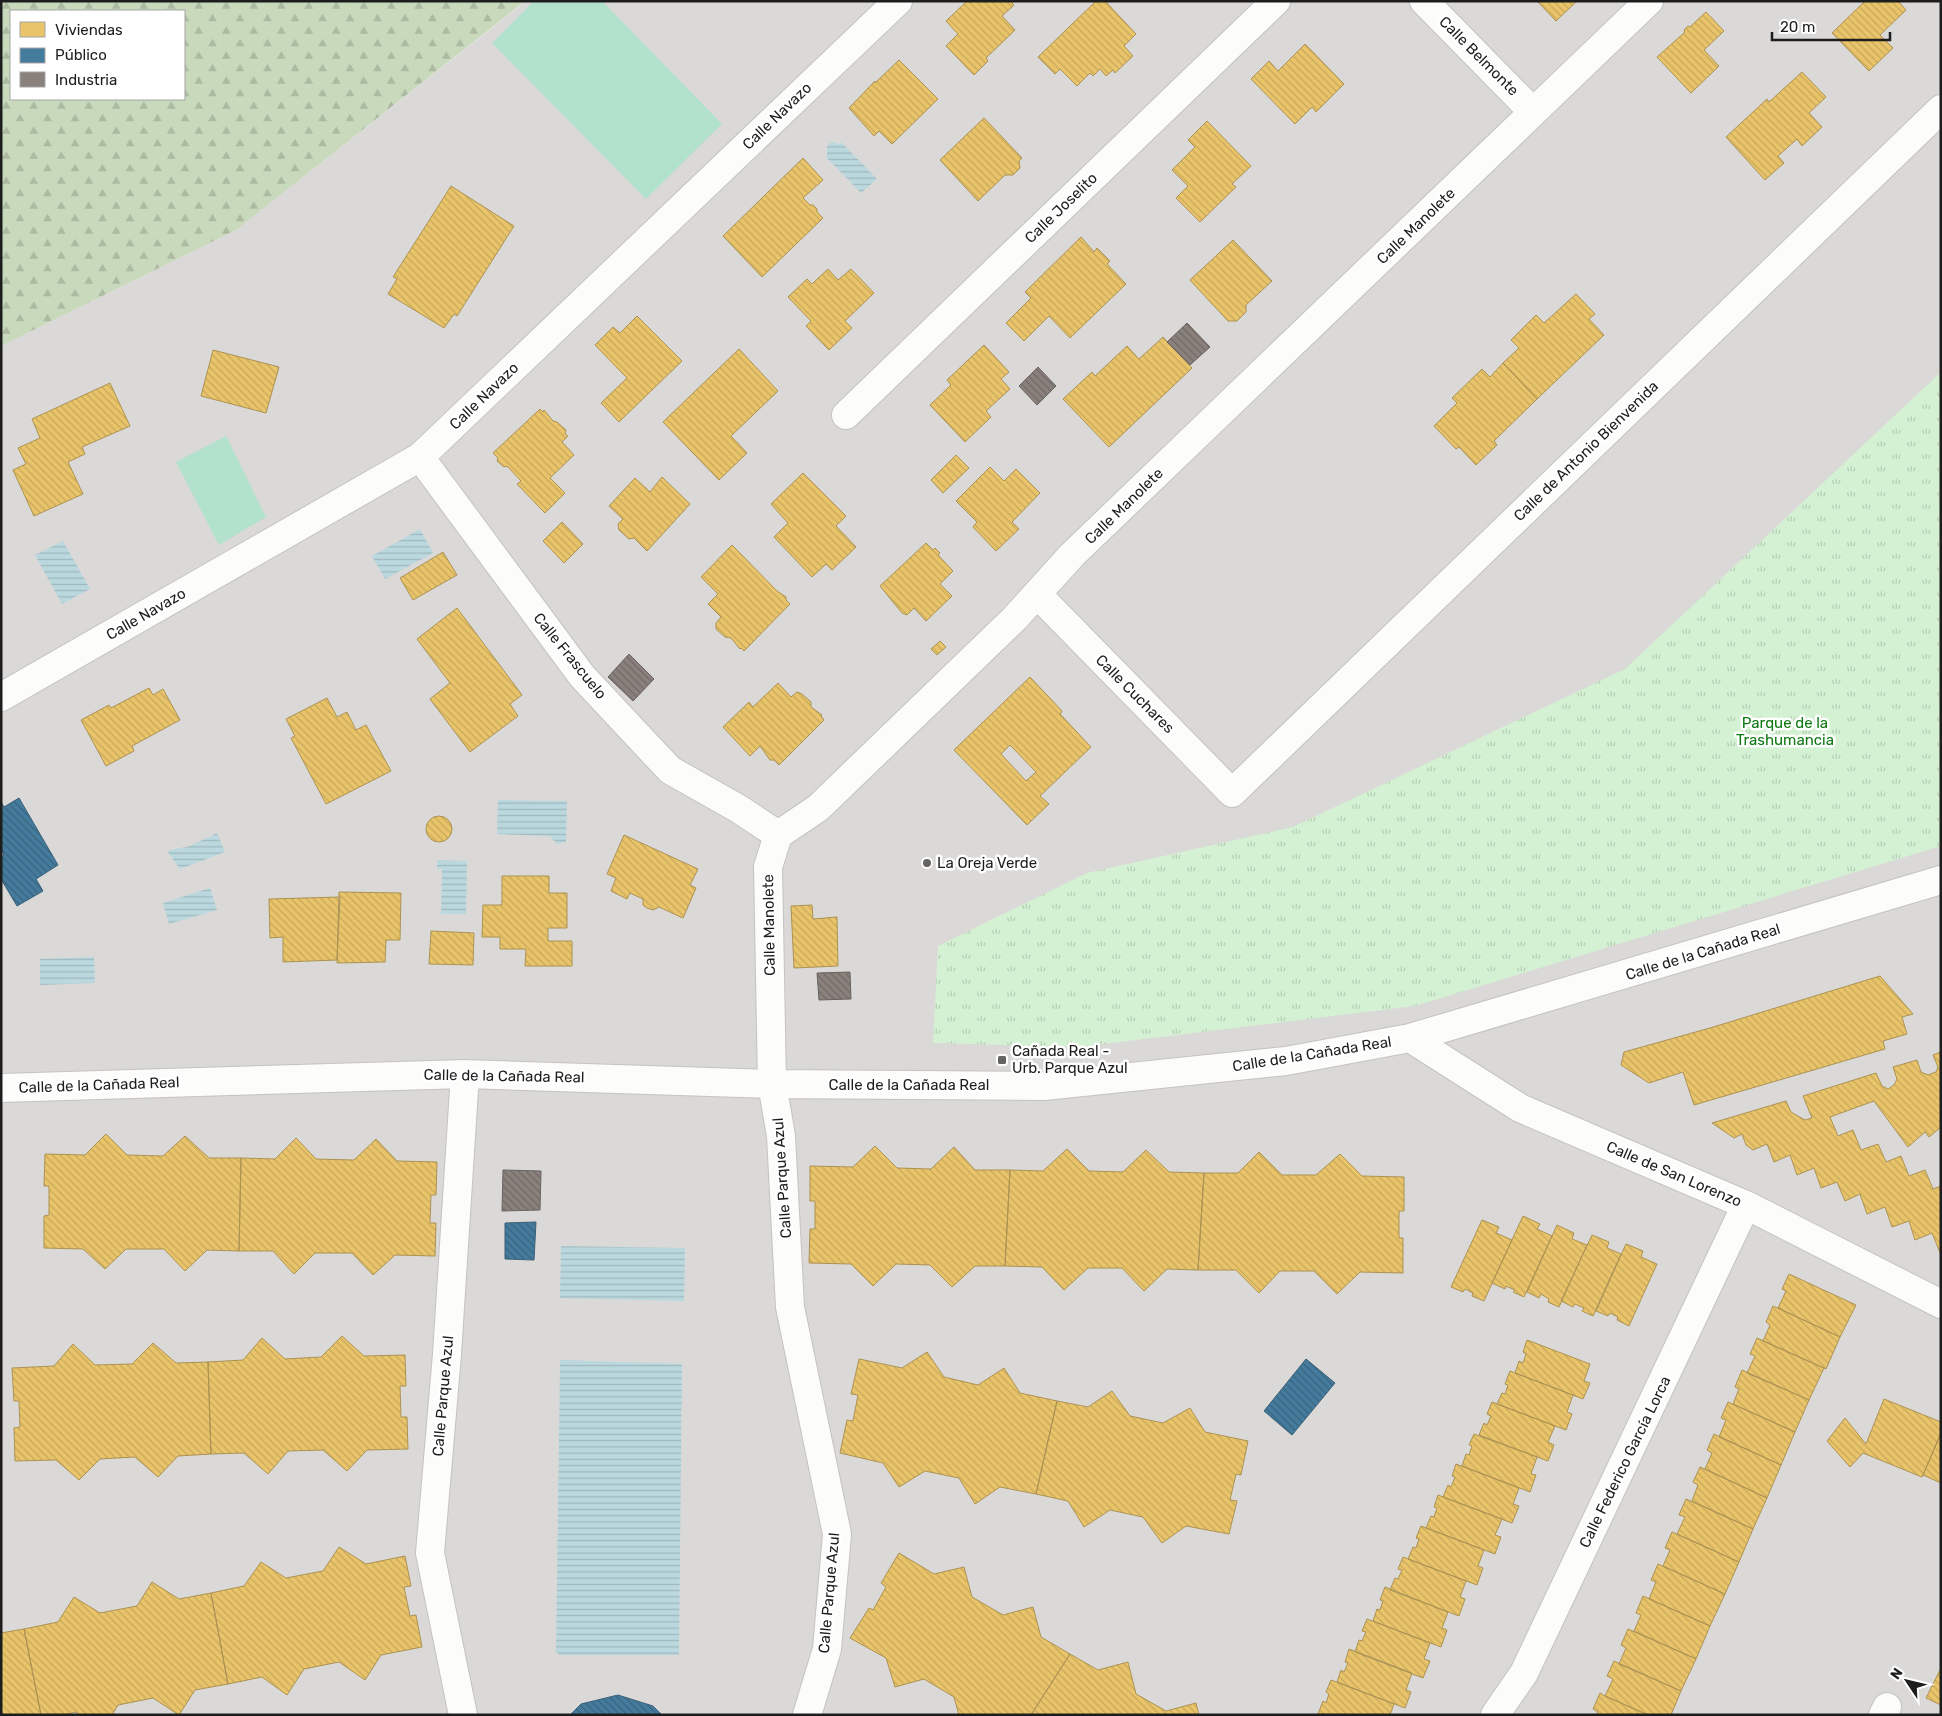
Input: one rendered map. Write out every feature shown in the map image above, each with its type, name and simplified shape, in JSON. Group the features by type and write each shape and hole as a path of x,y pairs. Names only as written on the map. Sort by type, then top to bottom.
{"street":[{"name":"Calle Navazo","path":"1,697 420,457 898,1"},
{"name":"Calle Joselito","path":"846,415 1276,1"},
{"name":"Calle Belmonte","path":"1424,1 1533,112"},
{"name":"Calle Manolete","path":"772,1084 768,867 778,836 818,808 1038,595 1072,555 1649,1"},
{"name":"Calle de Antonio Bienvenida","path":"1232,793 1941,109"},
{"name":"Calle Frascuelo","path":"420,457 582,676 663,763 670,770 739,808 778,836"},
{"name":"Calle Cuchares","path":"1038,595 1232,793"},
{"name":"Calle de la Cañada Real","path":"1,1088 466,1074 772,1084 1044,1086 1286,1061 1410,1038 1941,880"},
{"name":"Calle de San Lorenzo","path":"1410,1038 1520,1108 1746,1205 1941,1304"},
{"name":"Calle Parque Azul","path":"463,1715 430,1553 447,1354 466,1074"},
{"name":"Calle Parque Azul","path":"772,1084 781,1136 790,1307 837,1534 827,1649 807,1715"},
{"name":"Calle Federico García Lorca","path":"1495,1715 1524,1673 1746,1205"}],"shaded area":[{"path":"526,1 1941,1 1941,1715 1,1715 1,346 236,230"}],"green space":[{"path":"1,1 525,1 236,230 1,346"},
{"path":"534,1 602,1 722,124 646,199 492,43"},
{"name":"Parque de la Trashumancia","path":"1941,372 1941,846 1415,1006 1078,1047 933,1043 938,946 1087,873 1293,827 1625,669"},
{"path":"226,436 266,517 219,545 176,462"}],"water":[{"path":"831,142 840,144 841,142 877,179 861,193 826,157 827,147"},
{"path":"420,529 433,553 385,579 372,556"},
{"path":"63,541 90,589 62,604 35,555"},
{"path":"498,800 567,801 566,842 557,844 550,836 497,834"},
{"path":"217,833 225,852 180,869 167,851 190,846"},
{"path":"437,860 467,861 466,914 441,914 442,869 437,869"},
{"path":"210,888 217,910 169,924 163,903"},
{"path":"94,957 95,983 40,985 40,959"},
{"path":"561,1246 685,1248 684,1301 560,1298"},
{"path":"561,1360 682,1364 679,1655 560,1655 556,1652"}],"building: Viviendas":[{"path":"967,1 1010,1 1014,5 1002,16 1015,30 986,58 988,61 974,75 946,46 958,34 946,21"},
{"path":"1096,1 1105,1 1136,34 1124,46 1133,56 1115,73 1113,70 1106,76 1100,69 1093,76 1090,73 1077,86 1060,69 1055,74 1038,57"},
{"path":"1537,1 1577,1 1556,21"},
{"path":"1865,1 1898,1 1906,10 1880,35 1893,48 1869,71 1832,33"},
{"path":"1706,12 1724,31 1704,50 1719,66 1691,93 1657,57 1685,32 1684,30 1688,26 1690,27"},
{"path":"1305,44 1344,84 1316,112 1312,107 1295,124 1251,79 1269,61 1278,71"},
{"path":"899,60 938,99 892,144 879,131 874,136 849,108"},
{"path":"1802,72 1826,97 1809,113 1822,127 1802,146 1797,139 1778,156 1784,163 1765,180 1726,137 1767,99 1769,102"},
{"path":"984,118 1022,158 1019,161 1020,168 1013,175 1005,175 978,201 940,160"},
{"path":"1207,121 1251,166 1232,184 1236,187 1200,222 1176,198 1188,186 1172,170 1195,147 1188,140"},
{"path":"803,158 823,180 803,198 817,209 817,212 823,218 762,277 723,236"},
{"path":"451,186 514,226 457,316 454,314 444,328 388,294 397,279 393,277"},
{"path":"1081,237 1094,252 1097,248 1110,261 1107,264 1126,284 1070,338 1049,316 1024,341 1006,323 1031,298 1025,292"},
{"path":"1233,240 1272,281 1246,305 1246,312 1237,321 1228,321 1190,280"},
{"path":"828,269 838,280 851,269 874,293 845,321 852,328 829,350 806,326 811,321 788,297 807,279 812,284"},
{"path":"1576,294 1595,314 1589,319 1604,335 1537,399 1503,363 1519,348 1511,340 1536,315 1544,323"},
{"path":"637,316 682,361 619,422 601,403 627,378 595,345 613,327 620,333"},
{"path":"1163,337 1192,368 1109,447 1063,399 1092,372 1095,376 1127,346 1139,359"},
{"path":"984,345 1009,372 1001,379 1010,389 986,411 991,417 965,442 930,405 951,385 947,380"},
{"path":"739,349 778,391 731,436 747,453 719,480 663,422"},
{"path":"213,350 279,367 266,413 201,396"},
{"path":"1503,363 1537,399 1494,441 1497,445 1476,465 1459,447 1456,449 1434,426 1457,403 1452,398 1482,369 1490,377"},
{"path":"110,383 130,426 82,447 85,454 68,462 83,494 34,516 13,470 26,464 18,448 40,438 32,419"},
{"path":"540,409 543,412 544,410 553,421 566,430 565,434 568,436 562,442 574,455 550,478 565,493 545,513 517,484 521,481 507,466 504,467 497,461 498,458 493,453"},
{"path":"956,455 969,468 943,493 931,480"},
{"path":"990,467 1004,481 1016,469 1040,493 1012,522 1019,529 996,551 973,527 977,522 956,501"},
{"path":"803,473 846,516 836,526 856,547 832,570 826,564 812,577 774,537 788,523 771,504"},
{"path":"662,477 690,504 647,551 634,538 629,539 619,530 618,524 623,519 609,506 635,478 650,492"},
{"path":"562,522 583,544 564,563 543,541"},
{"path":"926,543 933,550 935,548 940,553 938,555 953,571 940,584 952,596 926,621 914,608 907,615 902,613 880,586"},
{"path":"732,545 777,591 786,597 790,604 744,651 731,638 725,637 716,629 716,623 721,617 708,604 718,594 701,577"},
{"path":"443,552 457,575 413,600 400,578"},
{"path":"457,608 522,695 510,704 518,716 470,752 430,699 450,683 417,639"},
{"path":"940,641 946,647 937,655 931,649"},
{"path":"1030,677 1062,711 1060,714 1091,747 1040,796 1049,804 1027,825 954,750","holes":["1010,745 1036,772 1026,781 1001,754"]},
{"path":"778,683 791,697 797,692 802,694 811,702 811,707 822,715 824,720 779,765 774,760 770,760 760,746 750,756 723,727 749,702 753,707"},
{"path":"149,688 153,695 163,689 180,720 132,746 134,751 106,766 81,720 109,705 111,708"},
{"path":"327,698 337,717 347,712 356,730 366,725 391,771 326,804 291,738 295,736 286,719"},
{"path":"439,816 448,820 452,829 448,838 439,842 430,838 426,829 430,820"},
{"path":"624,835 698,869 690,885 696,888 683,918 659,907 653,910 647,908 643,905 643,899 630,893 627,899 611,891 616,878 607,874"},
{"path":"502,876 549,876 549,893 567,893 567,928 548,928 548,941 572,941 572,966 525,966 526,949 500,949 500,937 482,937 483,905 502,905"},
{"path":"339,892 401,893 400,940 386,940 385,962 337,963"},
{"path":"340,897 337,960 283,962 283,937 270,938 269,899"},
{"path":"812,905 813,919 837,917 838,966 794,968 791,906"},
{"path":"431,931 474,933 473,965 429,964"},
{"path":"1880,976 1913,1014 1902,1017 1907,1034 1883,1041 1885,1049 1694,1105 1683,1072 1649,1083 1621,1065 1624,1052"},
{"path":"1941,1052 1941,1127 1929,1137 1925,1132 1908,1147 1874,1101 1830,1117 1838,1136 1853,1130 1861,1150 1878,1144 1886,1162 1901,1156 1909,1176 1925,1170 1933,1189 1941,1186 1941,1255 1932,1233 1915,1240 1909,1221 1892,1227 1885,1207 1867,1214 1860,1194 1845,1201 1837,1182 1821,1188 1814,1168 1797,1175 1790,1155 1774,1162 1767,1144 1753,1150 1746,1145 1742,1134 1734,1138 1712,1123 1786,1101 1791,1112 1805,1120 1812,1118 1803,1096 1876,1073 1882,1086 1888,1089 1894,1085 1897,1079 1893,1067 1917,1060 1921,1072 1928,1075 1936,1072 1938,1067 1933,1055"},
{"path":"106,1134 127,1155 163,1156 185,1136 209,1158 241,1158 239,1251 207,1250 185,1271 164,1249 126,1249 105,1269 83,1249 44,1248 44,1216 49,1215 49,1186 44,1186 45,1154 85,1155"},
{"path":"296,1138 316,1159 354,1160 376,1139 397,1161 437,1162 436,1195 431,1195 430,1223 436,1223 435,1256 395,1255 373,1275 352,1253 315,1253 294,1274 273,1251 239,1251 241,1158 275,1159"},
{"path":"875,1146 897,1168 931,1169 954,1147 975,1170 1010,1170 1005,1266 975,1266 952,1287 930,1265 896,1264 873,1286 851,1264 809,1263 810,1229 815,1229 815,1201 810,1201 810,1166 853,1167"},
{"path":"1067,1149 1089,1171 1123,1172 1146,1150 1169,1172 1204,1173 1198,1270 1167,1269 1144,1291 1122,1268 1088,1268 1064,1290 1042,1267 1005,1266 1010,1170 1043,1171"},
{"path":"1259,1152 1282,1175 1316,1175 1340,1154 1362,1176 1404,1177 1404,1211 1399,1211 1399,1238 1403,1238 1403,1273 1360,1272 1337,1294 1314,1271 1280,1271 1259,1293 1236,1270 1198,1270 1204,1173 1238,1173"},
{"path":"1523,1216 1540,1224 1537,1229 1552,1236 1524,1297 1506,1286 1505,1289 1492,1283"},
{"path":"1482,1220 1499,1227 1496,1233 1512,1240 1484,1301 1472,1296 1473,1293 1465,1289 1463,1292 1451,1287"},
{"path":"1557,1225 1574,1233 1572,1239 1587,1245 1559,1307 1548,1302 1549,1299 1541,1294 1539,1298 1527,1292"},
{"path":"1592,1235 1609,1242 1607,1248 1621,1254 1593,1316 1582,1311 1584,1308 1575,1304 1573,1307 1561,1301"},
{"path":"1626,1244 1643,1251 1641,1257 1657,1264 1629,1326 1617,1320 1618,1317 1610,1313 1608,1316 1596,1311"},
{"path":"1789,1274 1856,1305 1840,1337 1778,1308 1786,1291 1782,1289"},
{"path":"1773,1306 1840,1337 1826,1369 1763,1341 1770,1325 1766,1322"},
{"path":"342,1336 364,1356 405,1355 406,1386 400,1386 401,1417 407,1417 408,1449 367,1450 347,1471 323,1450 288,1451 268,1474 244,1453 211,1454 208,1362 243,1360 262,1338 285,1359 321,1357"},
{"path":"1757,1338 1824,1368 1809,1400 1747,1373 1755,1356 1750,1354"},
{"path":"1527,1340 1590,1364 1584,1381 1590,1383 1583,1399 1515,1373 1519,1361 1523,1363 1526,1354 1523,1352"},
{"path":"153,1343 176,1363 208,1362 211,1454 178,1456 158,1477 135,1457 100,1459 79,1480 56,1460 15,1461 14,1428 20,1427 19,1401 14,1401 12,1368 54,1366 73,1344 95,1365 132,1364"},
{"path":"927,1352 944,1377 978,1385 1004,1368 1020,1393 1057,1401 1036,1494 1000,1487 975,1504 959,1478 925,1471 899,1487 883,1463 840,1453 847,1420 853,1421 858,1395 851,1394 859,1359 902,1368"},
{"path":"1742,1370 1809,1400 1795,1432 1733,1404 1739,1389 1735,1387"},
{"path":"1510,1371 1573,1395 1567,1412 1572,1414 1566,1430 1497,1404 1502,1393 1505,1394 1508,1385 1505,1384"},
{"path":"1112,1391 1130,1416 1163,1423 1190,1408 1205,1432 1248,1441 1241,1475 1236,1474 1230,1500 1237,1501 1229,1534 1186,1526 1162,1543 1143,1517 1110,1510 1084,1527 1068,1501 1036,1494 1057,1401 1088,1407"},
{"path":"1884,1399 1941,1422 1941,1433 1922,1477 1863,1453 1850,1467 1827,1441 1845,1418 1866,1444"},
{"path":"1492,1402 1555,1426 1548,1442 1554,1445 1548,1461 1479,1435 1484,1423 1487,1425 1491,1416 1487,1414"},
{"path":"1728,1402 1795,1432 1781,1465 1719,1437 1726,1420 1721,1418"},
{"path":"1941,1433 1941,1483 1923,1475"},
{"path":"1474,1434 1537,1457 1531,1474 1536,1475 1530,1492 1462,1466 1466,1454 1469,1455 1472,1446 1469,1445"},
{"path":"1714,1434 1781,1465 1767,1498 1705,1469 1712,1453 1707,1450"},
{"path":"1456,1464 1519,1488 1513,1504 1519,1506 1512,1523 1443,1497 1448,1485 1451,1487 1455,1477 1452,1476"},
{"path":"1700,1467 1767,1498 1753,1529 1692,1501 1698,1485 1693,1482"},
{"path":"1438,1495 1502,1519 1495,1535 1501,1537 1495,1554 1426,1528 1431,1516 1434,1517 1437,1508 1434,1507"},
{"path":"1686,1499 1753,1529 1739,1562 1677,1534 1685,1517 1679,1515"},
{"path":"1421,1526 1484,1550 1478,1566 1483,1568 1477,1585 1408,1559 1413,1547 1416,1548 1419,1539 1416,1538"},
{"path":"1672,1532 1739,1562 1725,1594 1663,1566 1670,1550 1665,1548"},
{"path":"339,1547 366,1564 405,1556 411,1586 404,1587 410,1616 416,1615 422,1647 381,1655 365,1680 339,1662 304,1669 287,1695 262,1677 228,1684 211,1593 244,1586 261,1562 286,1578 323,1571"},
{"path":"899,1553 934,1574 964,1567 972,1597 1003,1615 1033,1607 1041,1637 1070,1654 1031,1715 959,1715 954,1697 924,1679 895,1687 886,1658 850,1638 869,1608 873,1610 886,1587 881,1583"},
{"path":"1403,1557 1466,1581 1460,1597 1465,1599 1459,1616 1390,1590 1395,1578 1398,1579 1402,1570 1398,1569"},
{"path":"1658,1564 1725,1594 1710,1626 1649,1599 1656,1582 1651,1580"},
{"path":"152,1582 179,1599 211,1593 228,1684 195,1690 179,1715 153,1698 118,1705 112,1715 79,1715 76,1712 63,1715 41,1715 24,1629 58,1622 74,1597 100,1613 137,1606"},
{"path":"1385,1587 1448,1612 1442,1628 1447,1630 1441,1647 1373,1621 1377,1609 1380,1610 1383,1601 1380,1600"},
{"path":"1643,1596 1710,1626 1696,1659 1634,1631 1641,1615 1636,1613"},
{"path":"1367,1619 1430,1643 1424,1659 1430,1661 1423,1678 1355,1652 1359,1640 1362,1641 1366,1632 1362,1631"},
{"path":"24,1629 41,1715 1,1715 1,1633"},
{"path":"1628,1629 1696,1659 1681,1691 1619,1664 1626,1648 1621,1645"},
{"path":"1349,1649 1412,1673 1406,1690 1411,1692 1405,1708 1337,1682 1341,1670 1344,1672 1348,1663 1345,1662"},
{"path":"1070,1654 1098,1670 1128,1662 1136,1694 1166,1711 1196,1703 1199,1715 1031,1715"},
{"path":"1614,1661 1681,1691 1671,1715 1648,1715 1605,1696 1613,1679 1607,1676"},
{"path":"1941,1668 1941,1705 1926,1698"},
{"path":"1331,1680 1394,1704 1390,1715 1318,1714 1323,1701 1326,1703 1329,1694 1326,1692"},
{"path":"1600,1693 1648,1715 1596,1715 1598,1712 1593,1709"}],"building: Público":[{"path":"19,798 58,865 36,879 43,891 17,906 1,879 1,857 4,855 1,850 1,802 4,807"},
{"path":"536,1222 534,1260 505,1259 505,1223"},
{"path":"1306,1359 1335,1383 1292,1435 1264,1411"},
{"path":"618,1695 653,1706 662,1715 570,1715 581,1704"}],"building: Industria":[{"path":"1187,323 1210,347 1190,365 1167,342"},
{"path":"1038,367 1056,386 1037,405 1019,386"},
{"path":"629,654 654,679 633,701 608,677"},
{"path":"850,972 851,999 819,1000 817,973"},
{"path":"503,1170 541,1171 540,1210 502,1211"}],"place":[{"name":"La Oreja Verde","path":"927,863"},
{"name":"Cañada Real - Urb. Parque Azul","path":"1002,1060"}]}
